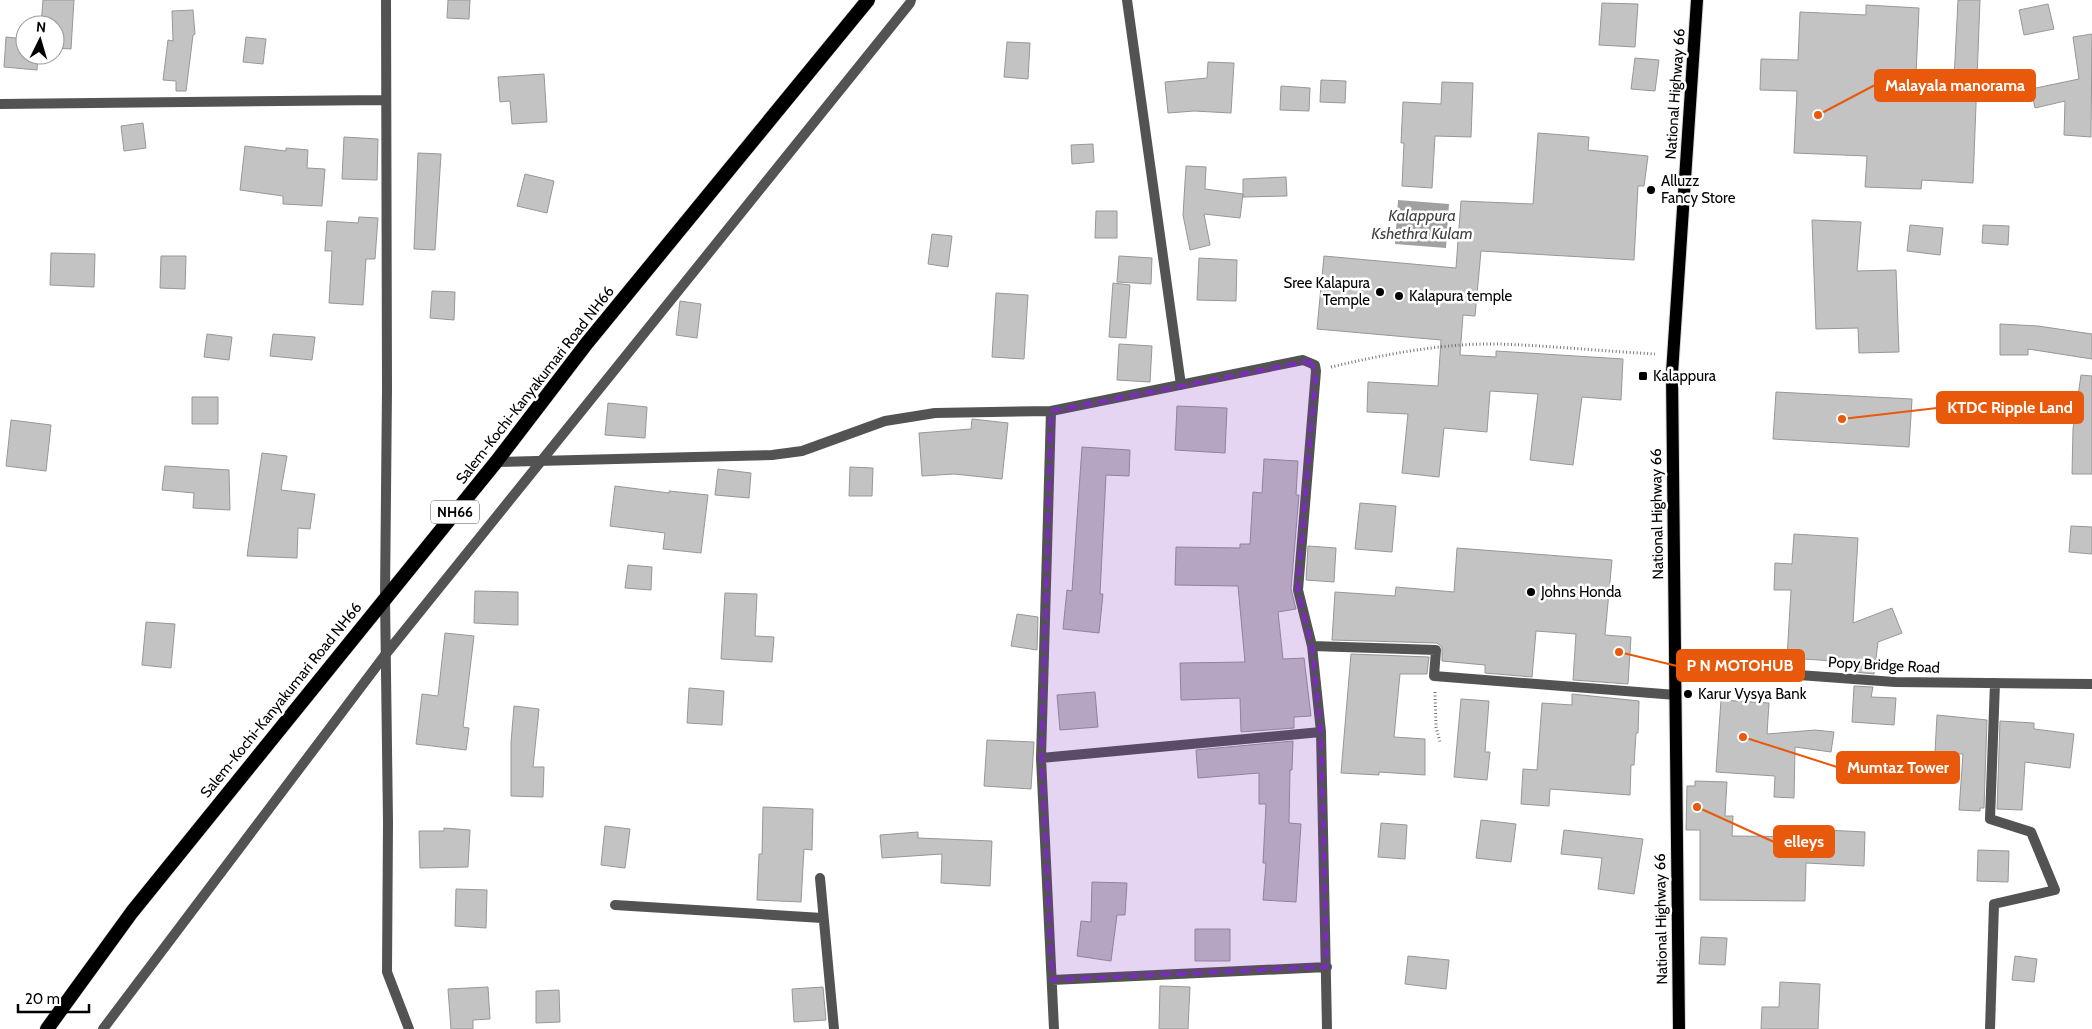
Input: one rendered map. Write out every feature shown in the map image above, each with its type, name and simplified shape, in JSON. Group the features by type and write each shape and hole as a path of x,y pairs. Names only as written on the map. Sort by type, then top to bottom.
{"highway":[{"name":"Salem-Kochi-Kanyakumari Road NH66","path":"47,1029 132,912 384,598 496,462 587,343 868,0"}],"main road":[{"name":"National Highway 66","path":"1679,1029 1676,695 1674,666 1673,356 1697,0"}],"street":[{"path":"386,0 387,389 384,598 388,822 386,972 409,1029"},
{"path":"103,1029 385,655 910,4 911,0"},
{"path":"1127,0 1181,385"},
{"path":"0,104 386,100"},
{"path":"496,462 772,455 802,451 885,421 935,413 1051,411 1303,360 1315,365 1298,590 1312,646 1322,732 1327,1029"},
{"path":"1051,411 1041,758 1054,1029"},
{"path":"1312,646 1436,650 1434,676 1676,695"},
{"name":"Popy Bridge Road","path":"1674,666 1895,682 2092,684"},
{"path":"1990,1029 1994,904 2055,890 2031,832 1990,819 1995,683"},
{"path":"1041,758 1322,732"},
{"path":"820,878 822,918 834,1029"},
{"path":"615,905 822,918"},
{"path":"1052,980 1327,966"}],"path":[{"path":"1316,371 1383,354 1435,347 1499,344 1673,356"},
{"path":"1434,676 1436,727 1440,742"}],"highlighted area":[{"path":"1309,361 1316,371 1298,590 1312,646 1321,732 1327,967 1052,980 1041,758 1051,411"}],"water":[{"name":"Kalappura Kshethra Kulam","path":"1398,200 1449,204 1446,248 1395,244"}],"building":[{"path":"43,0 74,0 71,49 65,49 65,15 42,15"},
{"path":"448,0 470,0 469,19 447,18"},
{"path":"1958,0 1980,0 1973,183 1922,180 1921,189 1865,187 1867,156 1794,153 1797,91 1760,90 1761,59 1798,60 1800,12 1866,15 1866,5 1919,8 1915,97 1953,99"},
{"path":"1602,3 1638,4 1635,47 1599,45"},
{"path":"2048,4 2054,29 2024,35 2019,10"},
{"path":"193,10 195,34 193,35 186,91 176,91 176,81 163,80 168,40 173,41 172,11"},
{"path":"2092,34 2091,137 2064,135 2065,101 2035,108 2031,89 2079,79 2073,37"},
{"path":"6,37 15,38 15,65 37,65 37,70 4,67"},
{"path":"246,37 266,39 263,64 243,62"},
{"path":"1007,42 1030,43 1028,79 1004,77"},
{"path":"1635,58 1659,60 1655,91 1631,89"},
{"path":"1208,62 1234,63 1231,113 1194,111 1168,113 1165,82 1207,78"},
{"path":"544,74 547,122 512,124 510,101 500,102 498,77"},
{"path":"1321,80 1346,81 1345,103 1320,102"},
{"path":"1442,82 1473,83 1471,137 1435,136 1432,188 1402,186 1404,143 1401,143 1403,102 1441,104"},
{"path":"1281,86 1310,88 1309,111 1280,110"},
{"path":"143,123 146,148 124,151 121,126"},
{"path":"1538,133 1589,137 1588,150 1648,156 1644,186 1638,186 1634,260 1481,251 1475,316 1463,315 1460,355 1496,357 1496,351 1623,359 1621,400 1582,397 1573,465 1530,460 1538,394 1490,391 1487,432 1444,428 1439,477 1402,473 1408,414 1367,412 1368,382 1438,386 1441,340 1317,329 1324,256 1456,268 1461,201 1533,204"},
{"path":"344,137 378,139 377,180 342,179"},
{"path":"1093,144 1094,162 1072,164 1071,145"},
{"path":"245,146 286,151 286,148 308,150 307,168 325,169 322,206 283,204 283,196 240,190"},
{"path":"418,153 441,154 435,250 414,249"},
{"path":"1186,166 1206,167 1205,189 1243,194 1240,218 1204,214 1210,245 1190,250 1183,215"},
{"path":"525,174 554,181 547,213 517,206"},
{"path":"1286,177 1287,196 1243,197 1243,179"},
{"path":"1096,211 1117,211 1117,238 1095,238"},
{"path":"359,217 378,218 375,259 366,259 363,305 329,303 332,251 325,251 327,221 358,223"},
{"path":"1812,220 1861,222 1857,271 1896,270 1899,352 1859,353 1858,328 1816,329"},
{"path":"1910,225 1943,228 1940,255 1907,251"},
{"path":"1983,225 2009,226 2008,245 1982,243"},
{"path":"932,234 952,236 948,267 928,264"},
{"path":"51,253 95,254 94,287 50,285"},
{"path":"161,256 186,256 185,289 160,288"},
{"path":"1119,256 1152,258 1151,284 1117,282"},
{"path":"1199,258 1237,260 1236,301 1197,300"},
{"path":"1113,283 1130,285 1126,338 1109,337"},
{"path":"432,291 455,292 454,320 430,318"},
{"path":"996,293 1028,295 1024,359 992,357"},
{"path":"680,301 701,304 697,338 676,335"},
{"path":"2000,324 2038,326 2092,334 2092,359 2028,349 2028,355 2000,355"},
{"path":"207,334 232,337 229,360 204,357"},
{"path":"273,334 315,337 312,360 270,356"},
{"path":"1119,344 1152,346 1150,382 1117,380"},
{"path":"2081,375 2092,376 2092,474 2072,474 2073,429"},
{"path":"1776,392 1912,399 1909,447 1773,439"},
{"path":"192,397 218,397 218,424 192,424"},
{"path":"608,403 647,407 645,438 605,435"},
{"path":"1177,406 1227,408 1225,453 1175,450"},
{"path":"972,419 1008,423 1002,479 954,474 922,476 919,433 971,429"},
{"path":"11,420 51,425 46,471 6,466"},
{"path":"1082,447 1130,450 1129,476 1106,475 1100,594 1103,594 1099,633 1063,629 1067,590 1072,591"},
{"path":"262,453 287,456 281,490 315,494 310,529 298,528 297,558 247,556"},
{"path":"1264,459 1298,461 1296,495 1299,495 1291,589 1296,609 1278,612 1283,659 1304,658 1311,716 1294,717 1294,728 1241,732 1240,698 1181,700 1180,663 1245,662 1238,586 1175,585 1176,547 1240,548 1240,544 1250,544 1253,492 1262,493"},
{"path":"165,466 229,470 230,510 193,508 194,493 162,490"},
{"path":"850,467 873,468 872,496 849,496"},
{"path":"718,469 751,473 749,498 715,495"},
{"path":"615,486 669,493 669,491 708,495 701,553 663,549 665,533 610,526"},
{"path":"1360,503 1396,506 1392,552 1355,549"},
{"path":"2071,526 2092,527 2092,554 2069,552"},
{"path":"1794,534 1858,538 1853,623 1892,608 1902,633 1878,642 1874,674 1855,672 1855,667 1851,667 1851,662 1787,658 1791,590 1774,590 1775,563 1792,564"},
{"path":"1308,546 1336,548 1334,582 1306,580"},
{"path":"1457,548 1612,560 1605,635 1631,637 1628,684 1573,680 1576,634 1536,631 1532,677 1485,673 1485,665 1442,661 1442,647 1437,643 1332,640 1335,592 1395,596 1396,587 1454,592"},
{"path":"628,565 652,567 651,590 625,588"},
{"path":"475,591 518,592 518,625 474,623"},
{"path":"725,593 757,594 755,636 774,637 772,662 721,659"},
{"path":"1017,614 1038,617 1037,650 1011,646"},
{"path":"146,622 175,624 171,668 142,665"},
{"path":"445,633 474,636 463,727 469,728 466,750 416,744 422,694 438,696"},
{"path":"1351,654 1429,657 1427,674 1400,674 1394,737 1425,739 1425,775 1379,772 1379,775 1341,773"},
{"path":"1854,686 1873,687 1871,697 1896,698 1894,725 1852,722"},
{"path":"689,688 724,691 722,725 687,723"},
{"path":"1095,692 1098,727 1060,730 1057,695"},
{"path":"1572,694 1639,701 1638,733 1636,733 1634,765 1631,765 1630,795 1550,789 1549,806 1521,804 1523,769 1537,770 1542,703 1572,705"},
{"path":"1461,699 1489,701 1485,752 1490,752 1487,780 1454,777"},
{"path":"1721,700 1769,703 1767,734 1815,730 1834,732 1831,752 1795,747 1794,798 1774,797 1775,776 1716,772"},
{"path":"514,706 539,709 533,767 544,767 543,797 511,796 511,743"},
{"path":"1937,715 1987,720 1984,808 1980,808 1980,811 1959,810 1963,754 1935,752"},
{"path":"2000,721 2034,723 2034,729 2074,734 2070,768 2025,762 2022,810 1997,809"},
{"path":"987,740 1034,742 1031,789 984,786"},
{"path":"1293,741 1292,770 1290,770 1289,823 1301,824 1296,902 1263,900 1266,863 1263,863 1266,804 1259,804 1259,773 1198,778 1196,750"},
{"path":"1695,781 1727,782 1725,816 1733,816 1732,836 1824,837 1825,830 1865,832 1864,866 1806,863 1805,901 1700,900 1700,830 1686,830 1687,786 1695,786"},
{"path":"763,807 813,809 812,850 804,849 801,902 757,900 759,854 762,854"},
{"path":"1481,820 1516,824 1511,862 1476,858"},
{"path":"1381,823 1407,825 1405,859 1378,857"},
{"path":"605,826 630,829 625,868 601,865"},
{"path":"444,828 470,830 468,867 420,868 419,831 444,831"},
{"path":"1564,830 1643,839 1634,894 1598,889 1602,858 1561,854"},
{"path":"918,832 918,838 992,841 990,886 941,883 942,854 882,858 880,835"},
{"path":"1978,850 2009,851 2008,882 1977,881"},
{"path":"1092,882 1127,883 1125,915 1117,915 1111,961 1077,956 1081,921 1091,922"},
{"path":"456,889 487,890 486,928 455,926"},
{"path":"1195,929 1230,929 1230,961 1195,961"},
{"path":"1701,937 1727,938 1725,965 1699,964"},
{"path":"1408,956 1449,960 1446,989 1405,984"},
{"path":"2015,956 2037,959 2034,982 2012,980"},
{"path":"1780,982 1820,984 1818,1029 1761,1029 1762,1007 1779,1007"},
{"path":"1160,986 1190,987 1188,1029 1159,1029"},
{"path":"488,987 490,1019 473,1020 473,1029 451,1029 448,989"},
{"path":"823,987 826,1020 794,1022 792,989"},
{"path":"559,990 560,1022 536,1023 536,991"}],"place":[{"name":"Malayala manorama","path":"1818,115"},
{"name":"Alluzz Fancy Store","path":"1651,190"},
{"name":"Sree Kalapura Temple","path":"1380,292"},
{"name":"Kalapura temple","path":"1399,296"},
{"name":"Kalappura","path":"1643,376"},
{"name":"KTDC Ripple Land","path":"1842,419"},
{"name":"Johns Honda","path":"1531,592"},
{"name":"P N MOTOHUB","path":"1619,652"},
{"name":"Karur Vysya Bank","path":"1688,694"},
{"name":"Mumtaz Tower","path":"1743,737"},
{"name":"elleys","path":"1697,807"}]}
